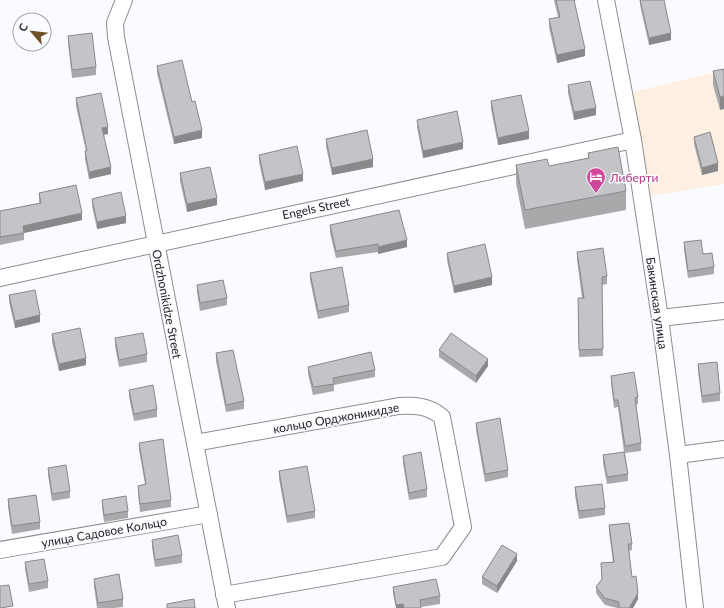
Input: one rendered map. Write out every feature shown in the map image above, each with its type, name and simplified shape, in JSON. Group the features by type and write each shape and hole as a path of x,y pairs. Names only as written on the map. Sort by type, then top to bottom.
{"street":[{"name":"Ordzhonikidze Street","path":"124,0 116,23 116,37 154,243 195,443 225,601"},
{"name":"Бакинская улица","path":"606,0 633,140 660,318 678,454 695,608"},
{"name":"Engels Street","path":"0,278 154,243 633,140"},
{"path":"660,318 724,311"},
{"name":"кольцо Орджоникидзе","path":"195,443 399,406 412,405 433,409 442,417 463,527 442,557 225,601"},
{"path":"678,454 724,449"},
{"name":"улица Садовое Кольцо","path":"0,550 209,514"}],"shaded area":[{"path":"724,70 724,184 649,196 633,92"}],"building":[{"path":"556,0 574,0 585,49 557,55 549,19 560,17"},
{"path":"640,0 664,0 671,33 649,38"},
{"path":"92,33 96,67 72,70 68,36"},
{"path":"182,60 192,102 195,101 202,130 174,137 157,66"},
{"path":"724,69 724,96 720,97 713,71"},
{"path":"590,81 596,108 574,112 568,85"},
{"path":"101,93 108,127 102,128 111,167 89,172 85,151 87,151 76,98"},
{"path":"521,95 529,131 498,138 491,101"},
{"path":"457,111 463,142 423,151 417,120"},
{"path":"367,130 373,159 332,168 326,139"},
{"path":"710,132 718,163 702,168 694,137"},
{"path":"297,146 303,174 265,182 259,155"},
{"path":"618,147 626,191 525,210 516,165 547,159 549,166 589,158 588,153"},
{"path":"210,167 217,198 187,204 180,173"},
{"path":"76,185 82,213 23,226 24,233 0,237 0,211 41,203 39,193"},
{"path":"121,192 126,216 97,222 92,199"},
{"path":"399,210 407,240 378,247 378,244 336,251 330,225"},
{"path":"701,240 703,254 712,253 714,267 688,271 684,242"},
{"path":"485,244 492,277 454,286 447,253"},
{"path":"603,248 607,276 602,277 603,349 579,350 578,298 584,298 577,252"},
{"path":"342,267 349,305 318,311 310,273"},
{"path":"223,280 227,298 200,303 197,285"},
{"path":"35,290 40,315 15,321 9,295"},
{"path":"80,328 86,358 59,364 52,334"},
{"path":"143,333 147,354 119,360 115,338"},
{"path":"451,333 488,359 476,376 439,350"},
{"path":"233,350 244,401 226,405 216,353"},
{"path":"371,352 375,370 333,378 334,384 313,387 308,367"},
{"path":"717,362 720,393 702,396 698,364"},
{"path":"634,372 638,397 635,398 641,443 625,446 618,400 614,400 611,376"},
{"path":"153,385 157,409 134,414 129,390"},
{"path":"500,418 508,470 485,474 476,423"},
{"path":"163,439 171,500 140,504 138,486 146,484 139,443"},
{"path":"421,452 427,489 409,493 403,456"},
{"path":"624,452 628,474 607,477 603,455"},
{"path":"66,465 70,491 52,494 48,468"},
{"path":"307,466 315,511 287,516 279,471"},
{"path":"602,484 605,508 579,511 575,487"},
{"path":"36,495 40,522 12,526 8,499"},
{"path":"126,496 128,511 104,515 102,500"},
{"path":"629,523 632,544 628,544 632,577 636,576 638,593 629,608 619,608 619,602 605,598 596,587 602,579 601,563 614,562 609,525"},
{"path":"178,535 182,555 155,560 152,540"},
{"path":"502,545 517,554 497,586 482,577"},
{"path":"44,559 48,581 29,584 25,562"},
{"path":"119,574 123,599 98,603 94,579"},
{"path":"436,579 440,596 420,600 421,608 404,608 403,604 396,605 393,587"},
{"path":"9,585 13,606 0,608 0,586"},
{"path":"194,599 195,608 167,608 167,604"}],"place":[{"name":"Либерти","path":"596,194"}]}
